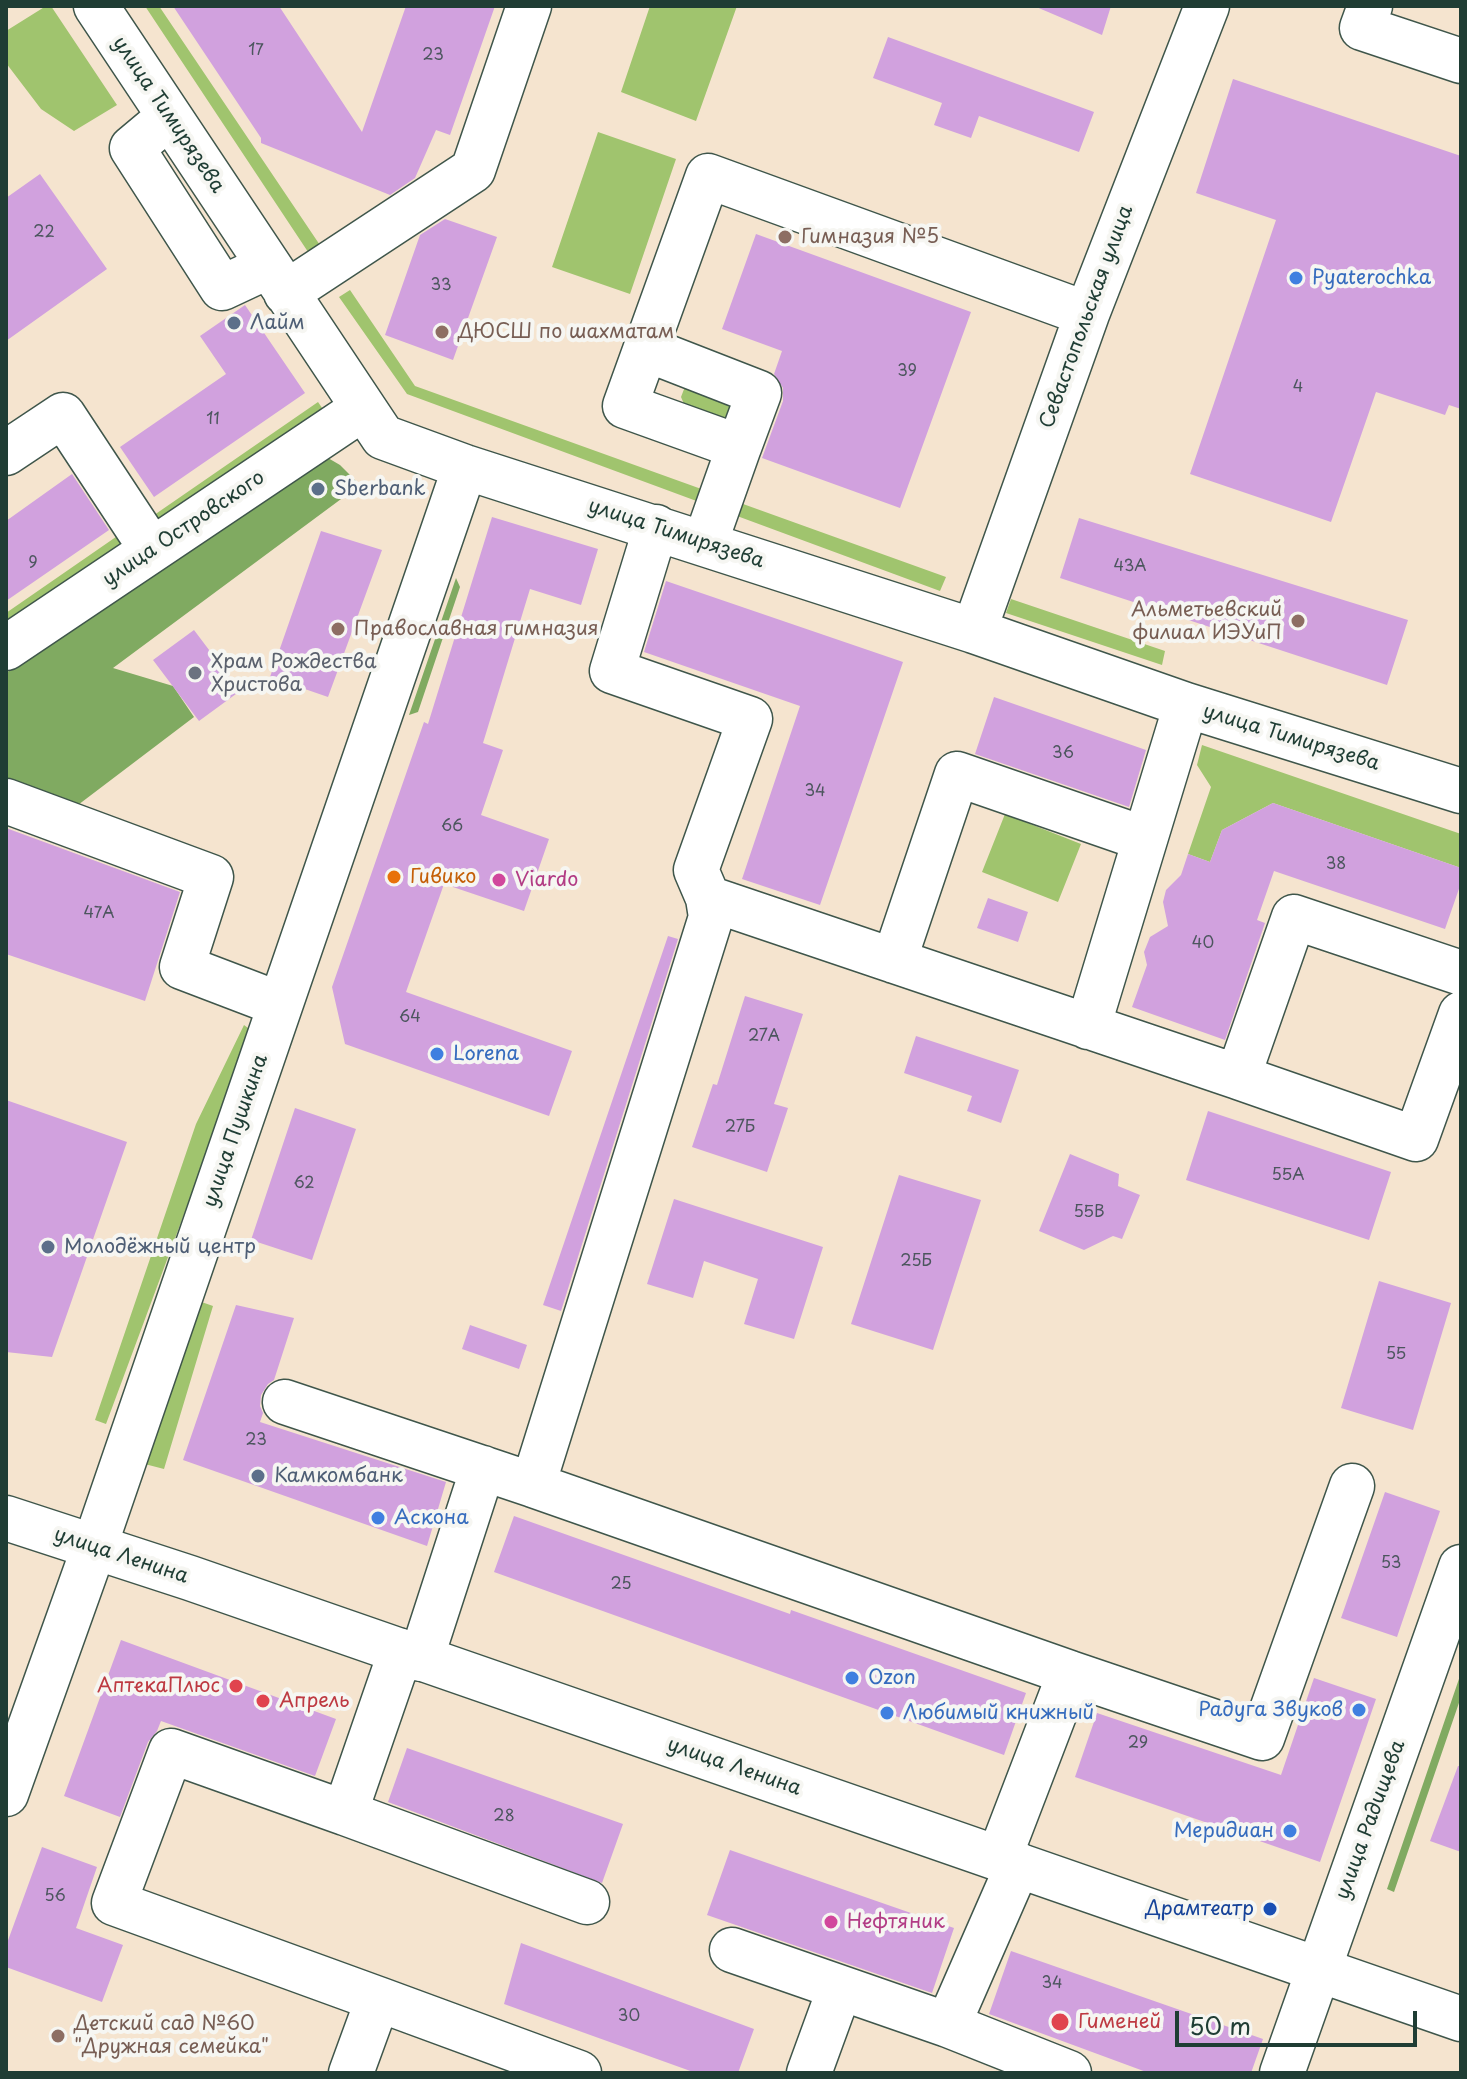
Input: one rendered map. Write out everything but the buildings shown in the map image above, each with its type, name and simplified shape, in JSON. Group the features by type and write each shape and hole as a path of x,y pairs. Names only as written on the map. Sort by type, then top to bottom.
{"street":[{"name":"улица Тимирязева","path":"96,6 383,437 465,467 974,631 1186,705 1461,791"},
{"path":"277,280 473,170 529,6"},
{"name":"Севастопольская улица","path":"974,631 1087,314 1207,6"},
{"path":"1370,6 1362,28 1461,61"},
{"path":"739,447 625,406 708,176 1087,314"},
{"path":"646,349 759,393 705,543"},
{"name":"улица Островского","path":"6,648 362,409"},
{"path":"6,453 63,415 152,550"},
{"name":"улица Пушкина","path":"6,1794 95,1545 465,467"},
{"path":"533,1485 711,917 708,898 696,870 750,719 612,671 656,527"},
{"path":"1088,1027 1186,705"},
{"path":"894,961 957,774 1145,839"},
{"path":"6,801 211,877 182,967 279,1004"},
{"path":"708,898 1416,1139 1459,1025"},
{"path":"1238,1077 1294,917 1461,973"},
{"path":"285,1402 1262,1738 1352,1486"},
{"path":"345,1813 411,1655 483,1468"},
{"name":"улица Ленина","path":"6,1518 95,1545 1461,2019"},
{"name":"улица Радищева","path":"1282,2073 1461,1567"},
{"path":"948,2025 1008,1862 1070,1673"},
{"path":"579,2073 114,1903 171,1751 587,1902"},
{"path":"732,1950 948,2025 1069,2073"},
{"path":"809,2073 840,1988"},
{"path":"351,2073 378,1999"}],"green space":[{"path":"46,6 51,6 117,105 74,131 41,109 6,63 6,31"},
{"path":"145,6 159,6 332,263 320,270"},
{"path":"650,6 737,6 696,121 621,92"},
{"path":"598,132 676,159 630,294 552,267"},
{"path":"350,290 415,386 946,577 940,591 407,394 339,297"},
{"path":"686,384 743,397 734,423 684,404 681,397"},
{"path":"318,402 329,418 154,536 144,522"},
{"path":"328,458 360,485 113,668 173,686 194,717 74,808 6,791 6,673"},
{"path":"126,530 137,547 6,637 6,613"},
{"path":"456,578 460,587 418,712 409,715"},
{"path":"1011,599 1165,651 1162,665 1006,613"},
{"path":"1202,745 1461,834 1461,868 1273,803 1222,830 1210,862 1188,854 1211,787 1197,765"},
{"path":"1005,814 1081,844 1058,902 982,872"},
{"path":"244,1025 252,1031 106,1424 95,1420 196,1124"},
{"path":"193,1299 213,1306 164,1469 137,1462"},
{"path":"1461,1673 1461,1697 1394,1892 1387,1889"}],"place":[{"name":"Гимназия №5","path":"785,237"},
{"name":"Pyaterochka","path":"1296,278"},
{"name":"Лайм","path":"234,323"},
{"name":"ДЮСШ по шахматам","path":"442,332"},
{"name":"Sberbank","path":"318,489"},
{"name":"Альметьевский филиал ИЭУиП","path":"1298,621"},
{"name":"Православная гимназия","path":"338,629"},
{"name":"Храм Рождества Христова","path":"195,673"},
{"name":"Гивико","path":"394,877"},
{"name":"Viardo","path":"499,880"},
{"name":"Lorena","path":"437,1054"},
{"name":"Молодёжный центр","path":"48,1247"},
{"name":"Камкомбанк","path":"258,1476"},
{"name":"Аскона","path":"378,1518"},
{"name":"Ozon","path":"852,1678"},
{"name":"АптекаПлюс","path":"236,1686"},
{"name":"Апрель","path":"263,1701"},
{"name":"Радуга Звуков","path":"1359,1710"},
{"name":"Любимый книжный","path":"887,1713"},
{"name":"Меридиан","path":"1290,1831"},
{"name":"Драмтеатр","path":"1270,1909"},
{"name":"Нефтяник","path":"831,1922"},
{"name":"Гименей","path":"1060,2022"},
{"name":"Детский сад №60 \"Дружная семейка\"","path":"58,2036"}]}
